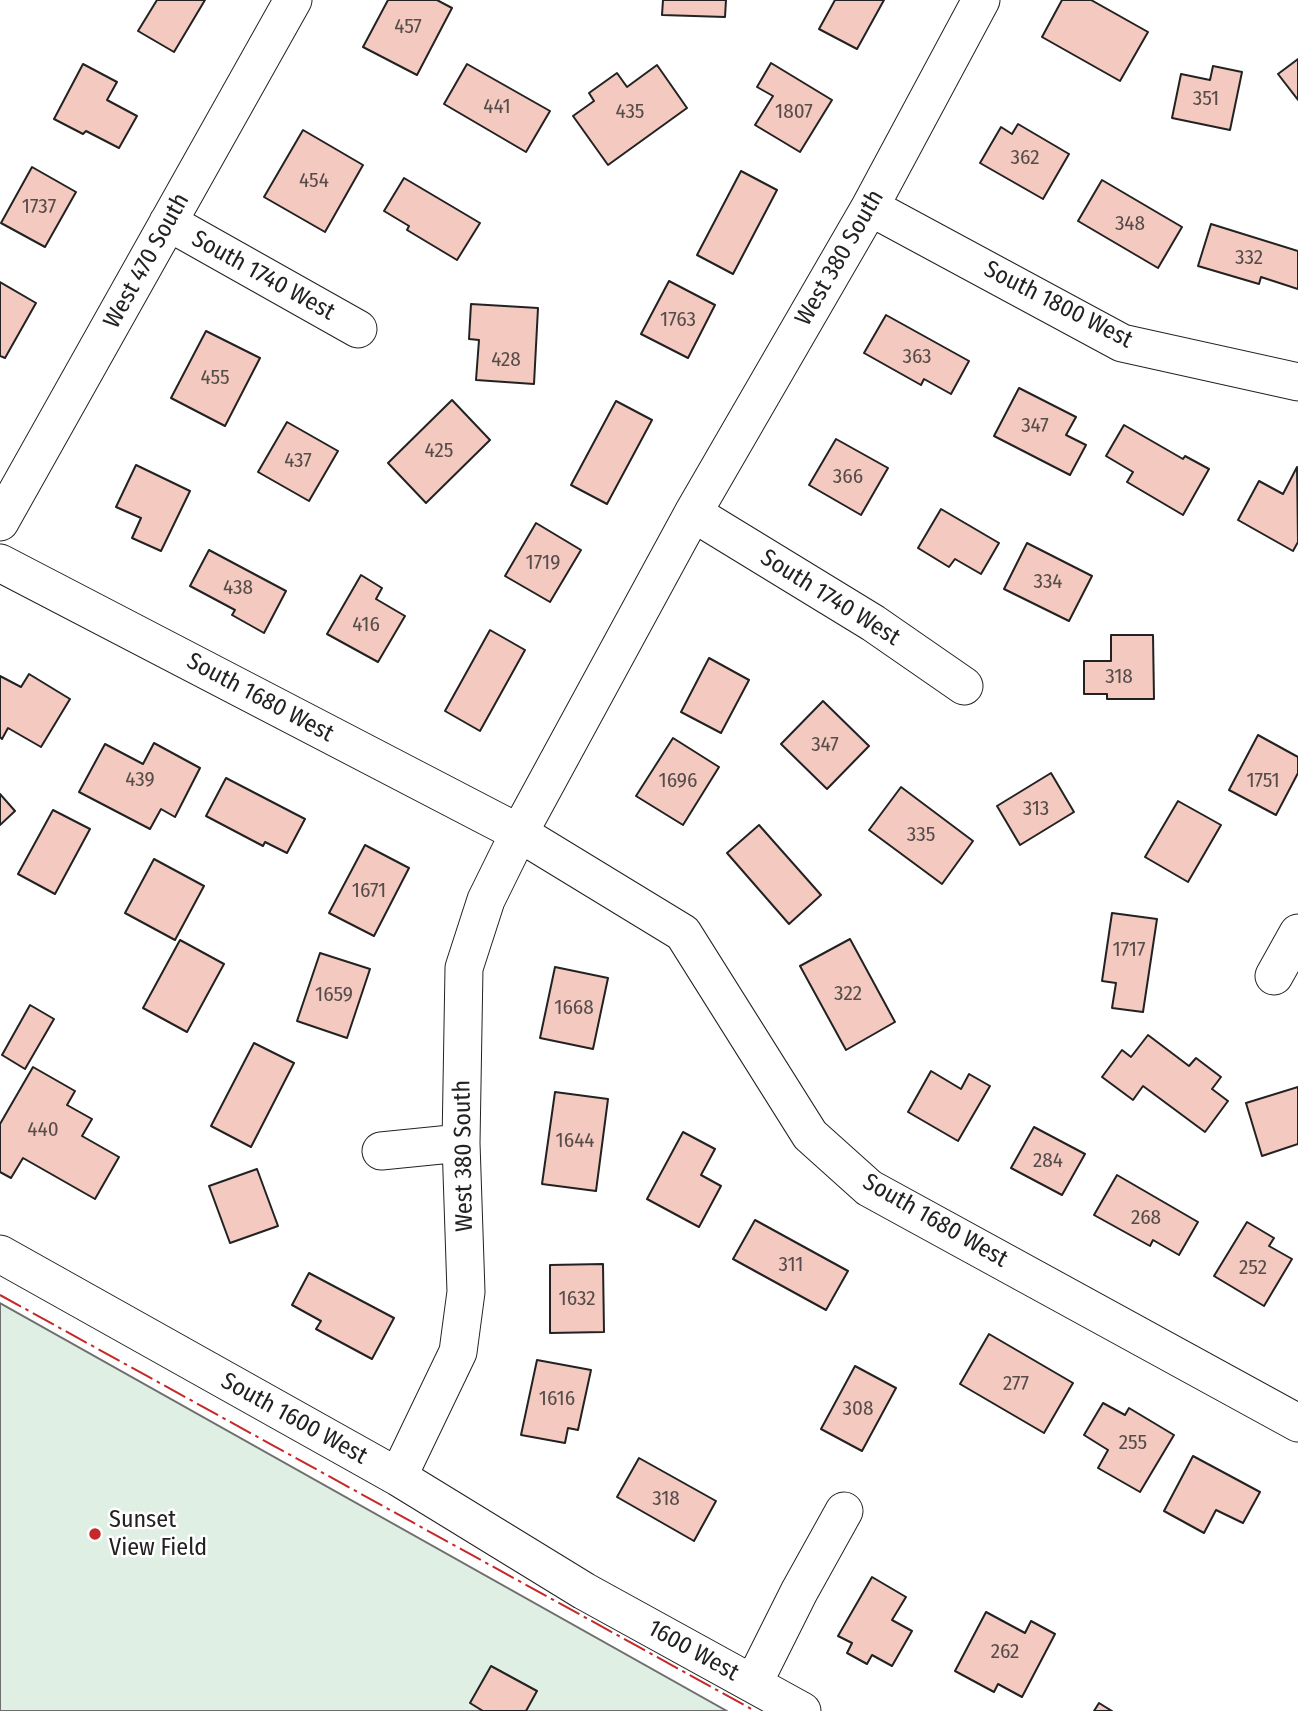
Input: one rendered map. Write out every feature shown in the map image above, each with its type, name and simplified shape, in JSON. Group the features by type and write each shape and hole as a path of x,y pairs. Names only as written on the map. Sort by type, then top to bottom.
{"street":[{"name":"West 470 South","path":"0,522 293,0"},
{"name":"West 380 South","path":"694,513 870,207 981,0"},
{"name":"South 1800 West","path":"870,207 1122,343 1298,382"},
{"name":"South 1740 West","path":"168,222 358,329"},
{"name":"South 1740 West","path":"694,513 873,623 964,687"},
{"path":"519,833 694,513"},
{"name":"South 1680 West","path":"0,563 519,833 683,933 810,1135 869,1188 1298,1423"},
{"name":"West 380 South","path":"398,1477 458,1352 466,1292 461,1143 464,968 485,900 519,833"},
{"path":"1274,976 1298,933"},
{"path":"381,1151 461,1143"},
{"name":"South 1600 West","path":"0,1254 398,1477 584,1591"},
{"path":"753,1684 799,1592 844,1511"},
{"name":"1600 West","path":"584,1591 802,1711"}],"green space":[{"path":"0,1303 727,1711 0,1711"}],"building":[{"path":"157,0 205,0 174,52 138,31"},
{"path":"388,0 437,0 452,8 417,75 363,47"},
{"path":"663,0 726,0 725,17 662,15"},
{"path":"835,0 884,0 857,49 819,29"},
{"path":"1062,0 1091,0 1148,32 1120,81 1042,37"},
{"path":"1298,59 1298,100 1278,74"},
{"path":"771,63 832,100 800,152 755,125 773,96 757,87"},
{"path":"83,64 117,82 107,100 137,116 119,148 54,119"},
{"path":"467,64 550,111 526,152 444,104"},
{"path":"657,65 687,108 608,165 573,116 594,101 589,93 617,73 627,87"},
{"path":"1213,66 1242,72 1230,130 1172,118 1181,74 1210,80"},
{"path":"1018,124 1069,154 1043,199 980,163 1001,127 1012,134"},
{"path":"303,130 363,165 325,232 264,197"},
{"path":"32,167 76,192 45,247 1,223"},
{"path":"741,171 777,190 733,274 697,255"},
{"path":"404,178 480,223 457,260 407,230 409,226 384,211"},
{"path":"1102,180 1182,227 1158,268 1078,221"},
{"path":"1211,224 1298,251 1298,289 1261,277 1259,284 1198,266"},
{"path":"669,281 715,305 688,358 641,334"},
{"path":"0,282 36,303 5,358 0,356"},
{"path":"471,304 538,308 534,384 476,380 479,340 469,339"},
{"path":"886,315 969,361 951,394 924,379 921,385 864,353"},
{"path":"206,331 260,358 225,426 171,398"},
{"path":"1019,388 1076,417 1066,435 1086,445 1070,475 994,436"},
{"path":"452,400 490,440 426,503 388,463"},
{"path":"616,401 652,420 607,504 571,485"},
{"path":"287,422 338,451 309,501 258,472"},
{"path":"1124,425 1183,459 1185,456 1209,469 1183,515 1127,482 1133,472 1106,456"},
{"path":"836,439 888,468 861,515 809,485"},
{"path":"136,465 190,491 161,551 132,538 141,518 116,507"},
{"path":"1297,467 1298,542 1293,551 1238,520 1259,481 1283,494"},
{"path":"941,509 999,543 981,574 955,559 949,567 918,548"},
{"path":"536,523 581,550 550,602 505,576"},
{"path":"1027,543 1092,576 1069,621 1004,589"},
{"path":"209,550 286,591 264,633 232,615 235,610 190,586"},
{"path":"361,575 382,588 376,599 405,616 378,662 327,634"},
{"path":"490,630 525,650 480,731 445,711"},
{"path":"1111,635 1153,635 1154,699 1107,699 1107,694 1084,694 1084,661 1111,661"},
{"path":"709,658 749,680 721,733 681,712"},
{"path":"29,674 70,699 41,747 8,728 2,739 0,737 0,676 21,687"},
{"path":"823,701 869,746 827,789 781,744"},
{"path":"1258,735 1298,757 1298,773 1276,815 1229,790"},
{"path":"673,738 719,767 683,825 636,796"},
{"path":"154,743 200,768 175,817 161,809 150,829 79,792 105,744 143,764"},
{"path":"1051,773 1074,812 1020,845 997,806"},
{"path":"226,778 305,819 287,853 265,842 263,846 206,816"},
{"path":"901,787 973,841 942,884 869,830"},
{"path":"0,794 15,811 0,825"},
{"path":"1178,801 1221,825 1188,882 1145,857"},
{"path":"53,810 90,829 55,894 18,874"},
{"path":"759,825 821,895 789,924 727,853"},
{"path":"365,845 409,868 374,936 329,913"},
{"path":"154,859 204,886 175,940 125,913"},
{"path":"1112,913 1157,919 1143,1012 1112,1008 1116,983 1102,981"},
{"path":"850,939 895,1022 846,1050 800,966"},
{"path":"180,940 224,964 187,1032 143,1008"},
{"path":"320,953 370,969 347,1038 297,1021"},
{"path":"555,967 608,978 593,1049 540,1038"},
{"path":"30,1005 54,1019 25,1069 2,1055"},
{"path":"1148,1035 1189,1066 1196,1058 1221,1077 1212,1089 1228,1101 1205,1132 1143,1086 1133,1100 1102,1077 1122,1050 1131,1057"},
{"path":"254,1043 294,1063 251,1147 211,1126"},
{"path":"33,1067 75,1091 67,1105 92,1119 82,1136 119,1157 95,1199 23,1158 11,1178 0,1172 0,1124"},
{"path":"931,1071 961,1089 969,1074 990,1086 958,1141 908,1112"},
{"path":"1298,1087 1298,1144 1262,1156 1246,1103"},
{"path":"555,1092 608,1099 596,1191 542,1184"},
{"path":"1034,1127 1085,1154 1062,1195 1011,1168"},
{"path":"683,1132 715,1149 701,1175 721,1186 699,1227 647,1199"},
{"path":"257,1169 278,1226 230,1243 209,1186"},
{"path":"1117,1175 1198,1222 1179,1255 1153,1240 1150,1246 1094,1215"},
{"path":"755,1220 848,1271 826,1310 733,1259"},
{"path":"1247,1222 1274,1238 1269,1246 1292,1259 1264,1306 1214,1276"},
{"path":"603,1264 604,1332 550,1333 550,1265"},
{"path":"309,1273 394,1318 372,1359 316,1329 321,1321 292,1305"},
{"path":"989,1334 1073,1383 1044,1433 960,1384"},
{"path":"537,1360 591,1370 578,1430 568,1428 565,1443 521,1435"},
{"path":"855,1366 896,1388 862,1451 821,1429"},
{"path":"1103,1403 1125,1415 1129,1408 1174,1435 1140,1492 1098,1468 1108,1450 1084,1435"},
{"path":"1193,1456 1260,1492 1243,1523 1216,1510 1204,1533 1164,1511"},
{"path":"639,1458 716,1501 694,1541 617,1497"},
{"path":"872,1577 906,1597 892,1620 912,1631 892,1666 872,1655 867,1664 847,1653 852,1643 838,1636"},
{"path":"986,1612 1025,1633 1031,1621 1055,1634 1022,1697 998,1684 994,1692 955,1671"},
{"path":"491,1666 537,1691 526,1711 483,1711 470,1703"},
{"path":"1099,1703 1112,1711 1094,1711"}],"power":[{"path":"0,1295 755,1711"}],"place":[{"name":"Sunset View Field","path":"95,1534"}]}
